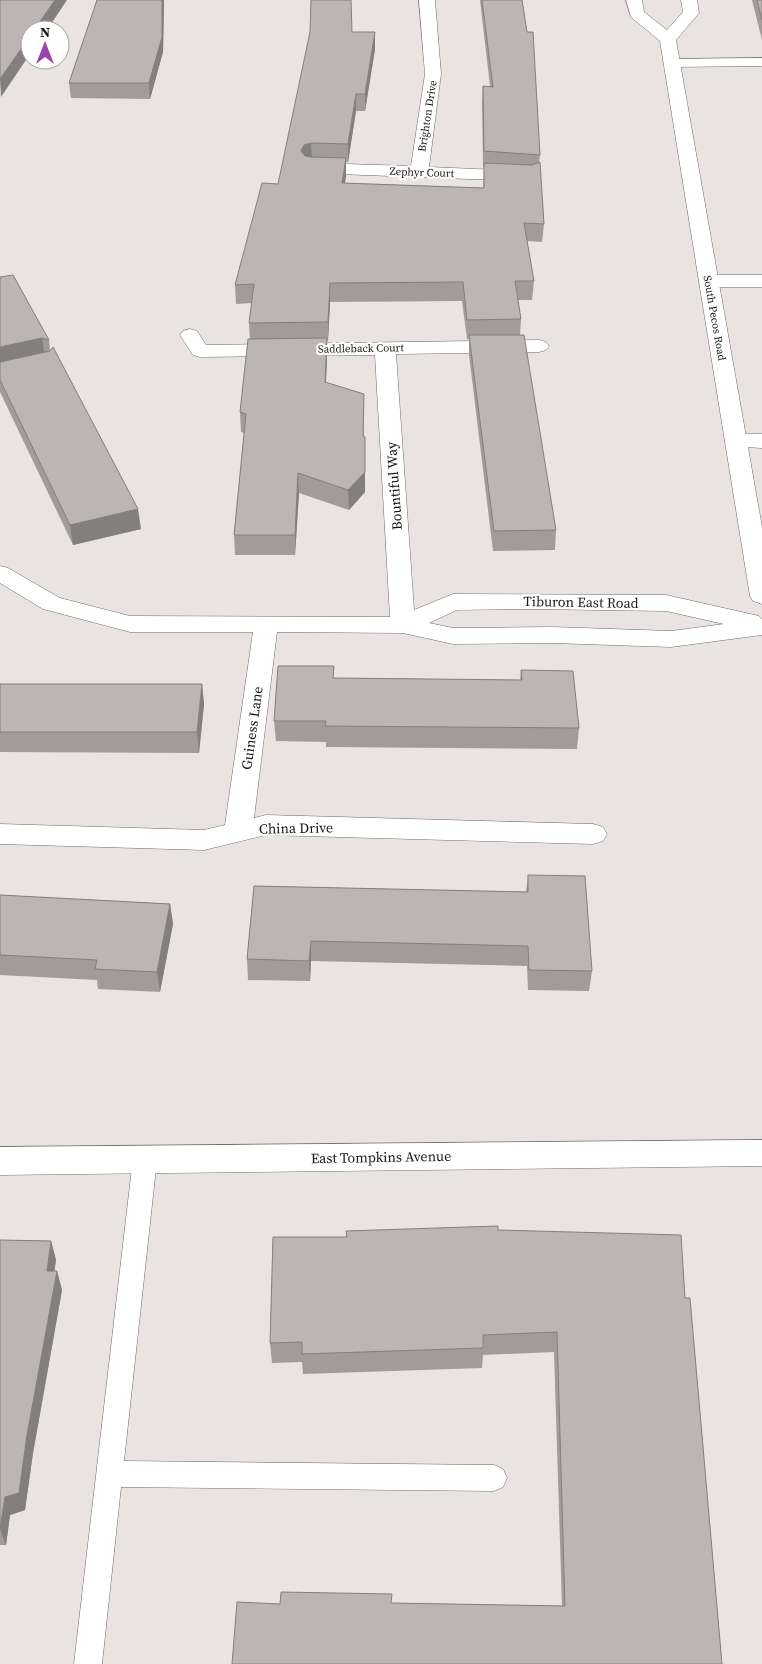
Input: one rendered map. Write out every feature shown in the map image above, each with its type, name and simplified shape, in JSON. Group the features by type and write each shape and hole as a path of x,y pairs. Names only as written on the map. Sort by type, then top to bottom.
{"street":[{"name":"Brighton Drive","path":"418,172 433,74 427,0"},
{"path":"634,0 637,14 668,39 691,13 688,0"},
{"name":"South Pecos Road","path":"668,39 762,596"},
{"name":"Zephyr Court","path":"312,168 531,176"},
{"path":"709,281 762,280"},
{"name":"Saddleback Court","path":"190,335 200,351 539,346"},
{"name":"Bountiful Way","path":"385,348 403,624"},
{"path":"736,441 762,441"},
{"name":"Tiburon East Road","path":"0,573 52,604 130,624 403,624 453,636 552,635 671,639 762,626"},
{"name":"Tiburon East Road","path":"403,624 453,602 534,601 666,603 762,626"},
{"name":"Guiness Lane","path":"238,832 266,624"},
{"name":"China Drive","path":"0,834 204,840 266,825 593,834"},
{"name":"East Tompkins Avenue","path":"0,1161 762,1153"}],"lane":[{"path":"672,63 762,62"},
{"path":"88,1664 145,1159"},
{"path":"110,1474 494,1478"}],"building":[{"path":"0,0 55,0 41,20 20,20 20,50 0,79"},
{"path":"97,0 162,0 162,37 149,83 69,83"},
{"path":"311,0 351,0 352,32 375,32 365,94 356,94 348,144 311,143 304,145 301,151 305,156 311,157 346,158 342,183 484,188 484,163 532,165 540,162 544,224 524,223 534,281 515,281 521,319 467,320 463,282 330,283 328,322 249,323 254,284 235,285 262,183 278,184 310,32"},
{"path":"482,0 522,0 527,32 533,32 540,155 484,151 483,86 493,87"},
{"path":"757,0 762,0 762,20"},
{"path":"13,275 49,340 42,338 0,347 0,277"},
{"path":"469,335 524,335 556,530 494,531"},
{"path":"327,338 325,382 364,394 363,436 365,437 365,472 348,490 298,473 295,535 234,535 246,414 240,412 248,339"},
{"path":"53,347 138,509 70,525 0,380 0,362 50,351"},
{"path":"278,666 334,666 333,678 522,680 521,670 573,671 579,728 325,726 326,721 274,721"},
{"path":"0,684 202,684 197,732 0,732"},
{"path":"528,875 585,876 592,971 529,970 528,946 311,941 309,961 247,959 254,886 528,892"},
{"path":"0,895 170,904 157,972 95,969 97,960 0,955"},
{"path":"498,1226 498,1230 681,1235 685,1298 690,1298 722,1664 232,1664 237,1602 280,1604 281,1592 392,1594 391,1603 565,1606 557,1332 483,1335 483,1348 302,1354 302,1342 270,1343 273,1237 347,1237 346,1231"},
{"path":"0,1240 51,1241 47,1271 57,1271 27,1435 19,1493 5,1497 0,1529"}]}
